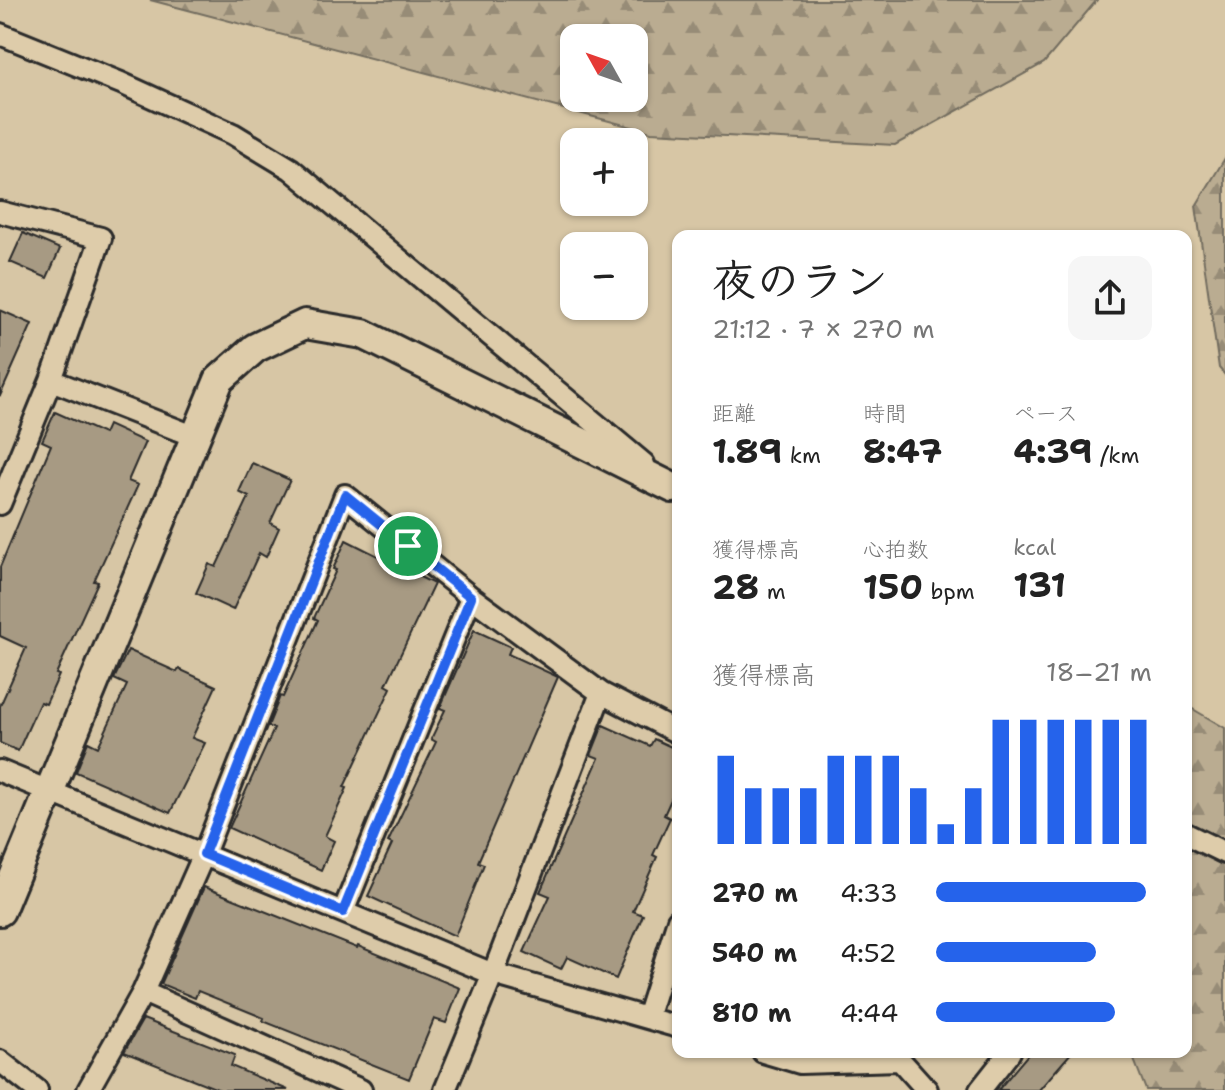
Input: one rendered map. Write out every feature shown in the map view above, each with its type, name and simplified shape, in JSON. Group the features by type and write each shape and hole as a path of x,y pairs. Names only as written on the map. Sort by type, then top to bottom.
{"street":[{"path":"0,34 121,83 233,134 291,169 672,487"},
{"path":"0,212 101,238 51,380 1,497"},
{"path":"0,911 219,380 255,348 305,324 363,334 672,488"},
{"path":"51,380 196,437"},
{"path":"88,1090 143,992 204,854 345,495 471,597 601,693 672,730"},
{"path":"343,912 471,597"},
{"path":"445,1090 601,693"},
{"path":"0,771 493,974 672,1025"},
{"path":"1192,837 1225,853"},
{"path":"647,1018 672,939"},
{"path":"143,992 361,1090"},
{"path":"835,1058 900,1060 927,1090"},
{"path":"980,1090 1005,1058"},
{"path":"0,1061 37,1090"}],"green space":[{"path":"150,0 1097,0 1044,63 895,145 651,132 648,128 636,128 575,112 648,112 648,24 560,24 560,108"},
{"path":"1225,158 1225,375 1219,368 1196,206"},
{"path":"1192,709 1225,728 1225,1090 1146,1090 1133,1058 1192,1058"}],"building":[{"path":"23,233 60,249 47,278 10,262"},
{"path":"0,310 32,324 0,396"},
{"path":"55,412 104,434 108,425 145,442 128,481 138,485 94,581 98,582 56,674 59,675 46,704 40,702 18,751 0,743 0,706 26,648 0,636 0,567 51,445 42,441"},
{"path":"252,463 290,480 270,523 279,528 266,557 259,553 233,610 196,593 209,564 216,567 249,497 239,492"},
{"path":"346,540 434,584 386,685 391,688 344,787 347,788 325,836 334,841 321,870 229,828 274,729 268,726 318,620 314,618"},
{"path":"474,630 511,647 508,654 558,677 478,862 484,864 455,936 368,896 392,844 388,842 436,742 431,739 445,710 440,708"},
{"path":"128,650 216,686 192,738 205,743 170,813 76,772 88,742 98,747 127,685 114,679"},
{"path":"603,725 650,746 654,739 672,747 672,797 664,815 670,818 633,911 643,915 616,979 567,957 561,969 524,952 550,896 540,892 599,758 591,755"},
{"path":"204,887 460,988 446,1023 434,1019 409,1079 263,1021 264,1018 198,991 195,998 161,984"},
{"path":"143,1019 235,1055 231,1066 288,1090 220,1090 124,1052"},
{"path":"1025,1058 1067,1058 1039,1090 998,1090"}],"route":[{"path":"345,495 408,546 471,597 343,912 204,854 345,495"}]}
